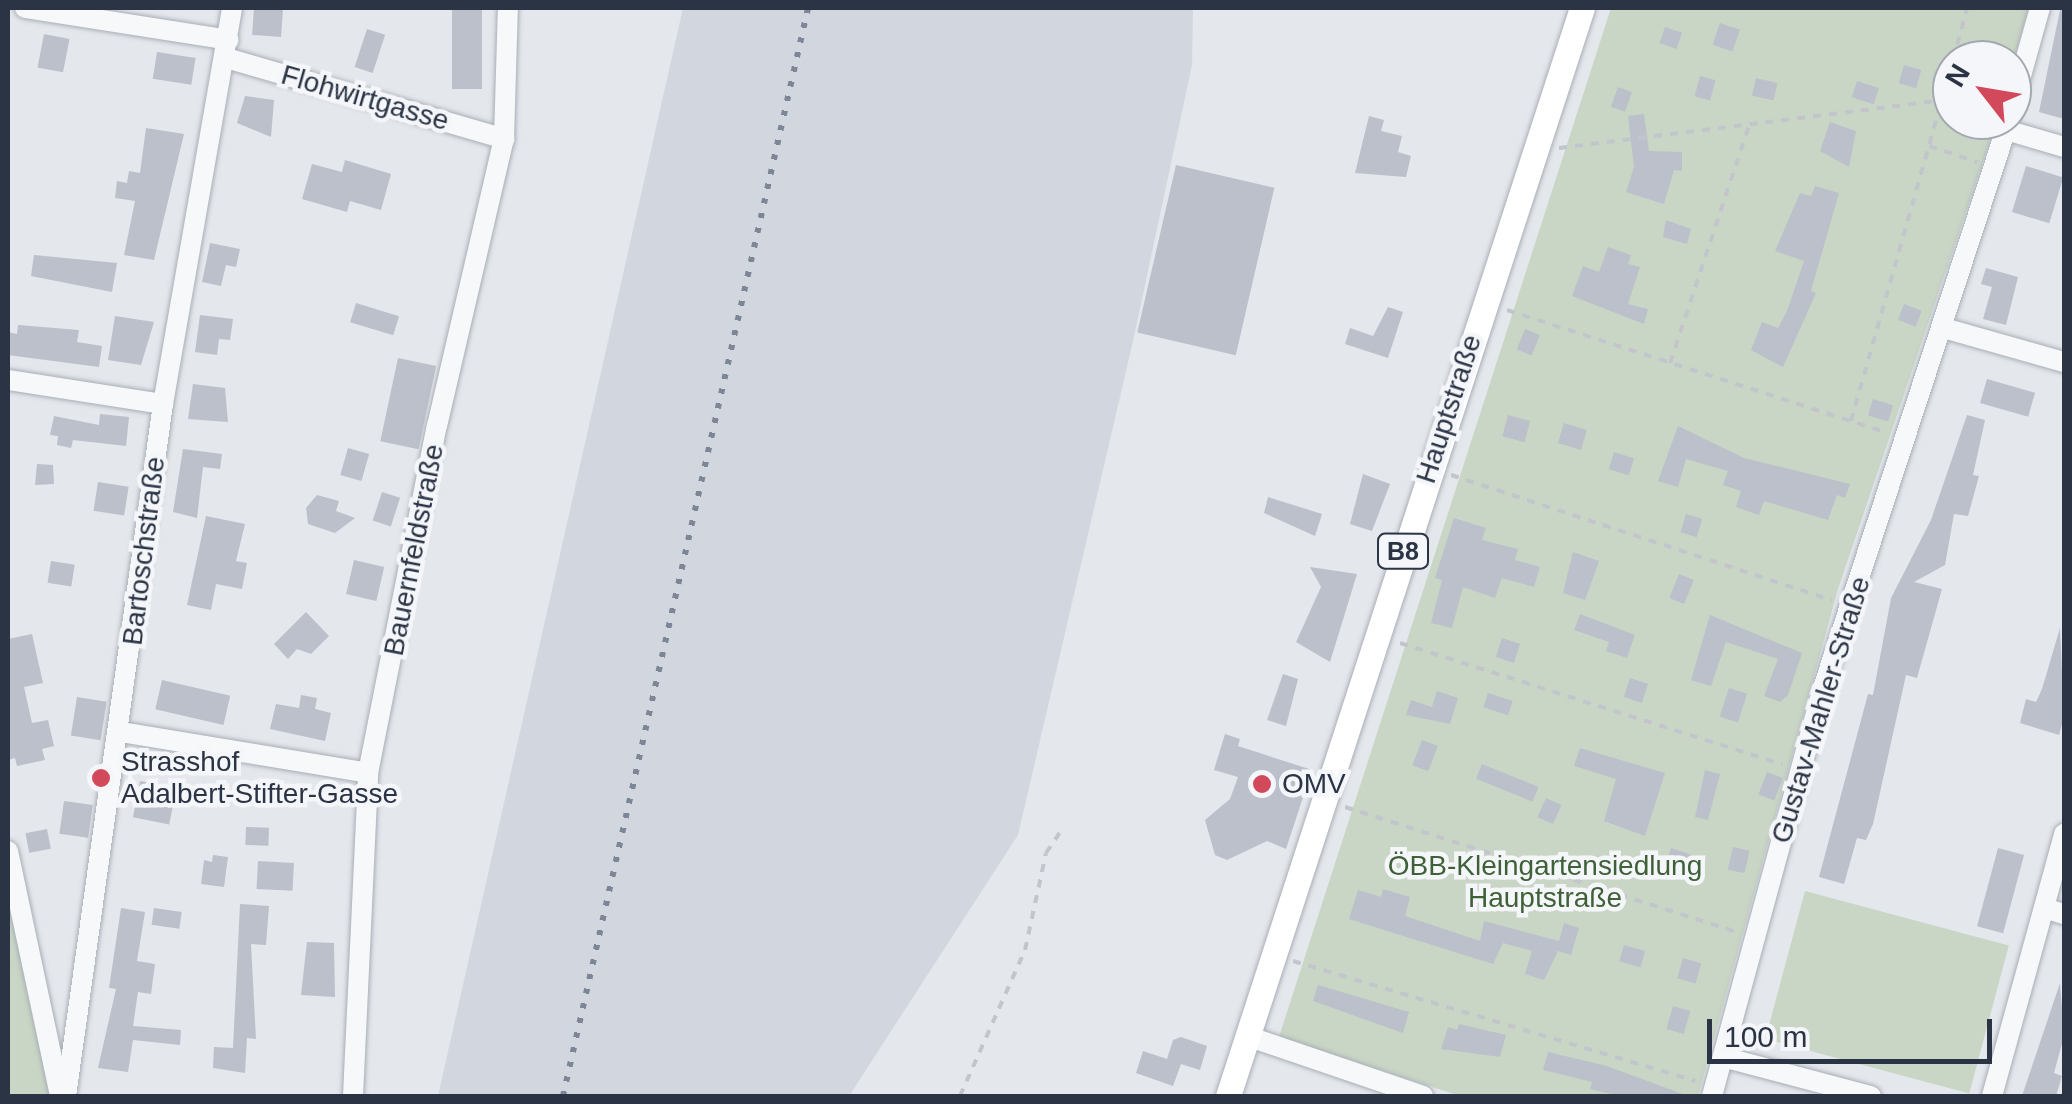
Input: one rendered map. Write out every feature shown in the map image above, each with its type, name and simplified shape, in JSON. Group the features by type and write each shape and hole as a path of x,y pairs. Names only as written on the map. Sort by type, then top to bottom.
{"main road":[{"name":"Hauptstraße","path":"1228,1096 1578,8"}],"street":[{"name":"Flohwirtgasse","path":"25,8 227,49 504,138"},
{"name":"Bartoschstraße","path":"63,1096 121,732 162,404 232,8"},
{"name":"Bauernfeldstraße","path":"353,1096 368,774 437,426 504,138 508,8"},
{"path":"2031,40 2040,8"},
{"path":"2032,134 2064,146"},
{"name":"Gustav-Mahler-Straße","path":"1714,1092 1800,770 2002,140"},
{"path":"1944,328 2064,362"},
{"path":"8,380 162,404"},
{"path":"121,732 368,774"},
{"path":"1992,1096 2054,911 2064,834"},
{"path":"8,851 63,1096"},
{"path":"1247,1036 1423,1096"},
{"path":"1723,1057 1871,1096"}],"path":[{"path":"1958,40 1967,8"},
{"path":"1534,151 1932,101"},
{"path":"1670,363 1749,124"},
{"path":"1851,421 1932,135"},
{"path":"1929,146 1994,168"},
{"path":"1483,302 1906,439"},
{"path":"1430,468 1850,606"},
{"path":"1376,635 1800,770"},
{"path":"1323,800 1755,938"},
{"path":"960,1096 1025,950 1046,853 1060,832"},
{"path":"1273,956 1714,1092"}],"shaded area":[{"path":"683,8 1193,8 1192,65 1133,341 1018,835 849,1096 438,1096"}],"green space":[{"name":"ÖBB-Kleingartensiedlung Hauptstraße","path":"1611,8 2029,8 2020,40 1932,40 1932,140 1990,140 1838,589 1698,1096 1460,1096 1279,1037"},
{"path":"8,885 50,1096 8,1096"},
{"path":"1805,891 2009,946 1969,1093 1765,1039"}],"building":[{"path":"254,8 283,10 281,37 252,35"},
{"path":"452,8 482,8 482,89 452,89"},
{"path":"2060,10 2064,11 2064,119 2039,112"},
{"path":"1720,23 1740,30 1732,52 1713,45"},
{"path":"1665,27 1682,33 1676,49 1659,43"},
{"path":"367,29 385,35 373,73 355,67"},
{"path":"44,34 70,39 63,72 38,67"},
{"path":"157,52 196,58 191,85 153,79"},
{"path":"1904,65 1921,70 1916,88 1899,83"},
{"path":"1700,76 1715,80 1710,100 1695,96"},
{"path":"1756,78 1777,83 1773,100 1752,96"},
{"path":"1857,81 1879,88 1874,104 1852,97"},
{"path":"1618,87 1632,92 1625,112 1611,107"},
{"path":"245,96 274,100 271,137 237,123"},
{"path":"1644,114 1649,151 1682,152 1682,171 1674,170 1664,204 1626,192 1634,167 1628,116"},
{"path":"1369,116 1384,120 1381,131 1402,136 1398,152 1411,156 1406,177 1355,173"},
{"path":"1830,122 1856,131 1849,167 1820,151"},
{"path":"146,128 184,134 154,260 124,255 135,201 115,198 117,181 127,183 129,171 140,173"},
{"path":"345,160 391,174 381,210 350,201 347,212 302,199 312,164 342,172"},
{"path":"1176,165 1274,188 1236,355 1137,333"},
{"path":"2026,166 2063,177 2049,223 2012,212"},
{"path":"1815,186 1839,193 1811,291 1816,293 1783,367 1751,350 1762,322 1778,328 1787,311 1804,261 1775,251 1800,193 1811,196"},
{"path":"1666,220 1691,229 1687,244 1663,237"},
{"path":"210,243 240,249 236,267 226,265 221,286 202,282"},
{"path":"1608,247 1631,255 1628,264 1640,267 1628,304 1648,309 1644,324 1572,296 1583,266 1599,272"},
{"path":"34,255 117,263 112,292 31,276"},
{"path":"1986,268 2018,277 2006,325 1983,319 1992,287 1981,284"},
{"path":"356,303 399,316 393,335 350,322"},
{"path":"1904,304 1922,311 1916,327 1898,320"},
{"path":"1388,307 1403,312 1388,358 1345,344 1350,328 1373,336"},
{"path":"200,315 233,319 230,340 219,339 217,355 195,352"},
{"path":"115,316 154,322 141,365 108,360"},
{"path":"18,325 79,330 77,342 102,346 99,367 8,355 8,332 17,334"},
{"path":"1525,329 1540,335 1532,355 1517,349"},
{"path":"398,358 436,366 418,449 380,441"},
{"path":"1987,379 2035,393 2028,417 1980,403"},
{"path":"193,384 225,388 228,422 188,419"},
{"path":"1873,399 1893,405 1888,421 1868,415"},
{"path":"100,414 129,417 126,446 73,440 71,448 57,445 58,436 50,435 54,416 99,425"},
{"path":"1508,415 1530,421 1525,442 1502,436"},
{"path":"1967,415 1985,420 1973,475 1979,476 1968,516 1954,514 1945,565 1914,582 1942,589 1917,678 1906,675 1873,824 1866,840 1857,838 1844,884 1819,877 1868,694 1873,695 1891,598 1931,520"},
{"path":"1564,423 1587,430 1581,450 1558,443"},
{"path":"1678,426 1744,458 1850,484 1845,498 1837,495 1828,520 1764,501 1759,515 1736,507 1741,491 1723,485 1728,471 1686,459 1678,487 1658,481"},
{"path":"348,448 369,454 361,481 340,475"},
{"path":"183,449 222,454 220,469 203,467 197,518 173,512"},
{"path":"1614,452 1634,458 1629,475 1609,469"},
{"path":"37,464 53,465 54,484 35,485"},
{"path":"1363,474 1390,484 1372,531 1350,524"},
{"path":"98,482 129,487 124,515 93,511"},
{"path":"382,492 400,498 391,526 373,521"},
{"path":"317,495 339,501 336,511 355,518 335,533 308,524 306,508"},
{"path":"1268,497 1322,514 1315,536 1264,513"},
{"path":"1686,514 1702,519 1697,537 1680,532"},
{"path":"206,516 245,524 236,561 247,563 242,589 216,584 211,610 187,605"},
{"path":"1454,518 1486,528 1482,540 1518,549 1515,560 1540,567 1534,587 1502,578 1495,598 1463,587 1452,628 1431,623 1442,580 1435,578"},
{"path":"1573,552 1599,561 1585,600 1563,593"},
{"path":"354,560 384,567 376,601 346,594"},
{"path":"51,561 75,565 71,586 48,583"},
{"path":"1310,567 1357,574 1330,662 1296,642 1321,587"},
{"path":"1679,574 1694,580 1684,604 1669,598"},
{"path":"306,612 329,636 311,654 297,649 288,659 274,644"},
{"path":"1580,614 1635,635 1627,658 1606,651 1609,642 1574,630"},
{"path":"1710,615 1802,653 1788,695 1780,702 1764,696 1778,659 1726,642 1711,686 1691,680"},
{"path":"2060,628 2064,717 2059,735 2020,723 2026,699 2036,702 2042,689"},
{"path":"32,634 43,683 24,687 32,723 48,720 54,746 42,749 45,760 17,766 15,758 8,760 8,639"},
{"path":"1502,638 1520,644 1514,663 1496,657"},
{"path":"1283,674 1298,679 1286,726 1267,720"},
{"path":"1630,678 1648,684 1642,703 1624,697"},
{"path":"162,680 230,696 223,725 155,709"},
{"path":"1729,688 1747,694 1738,722 1720,717"},
{"path":"1437,691 1458,698 1450,724 1406,715 1411,700 1432,707"},
{"path":"1488,693 1513,701 1508,715 1483,707"},
{"path":"301,695 317,698 315,709 331,713 325,741 270,729 276,704 299,708"},
{"path":"77,697 107,702 101,740 71,736"},
{"path":"1225,734 1240,739 1238,746 1312,770 1286,849 1267,841 1227,860 1215,855 1205,820 1230,799 1238,777 1214,770"},
{"path":"1422,740 1438,746 1428,771 1412,765"},
{"path":"1580,748 1665,773 1645,836 1604,821 1616,779 1574,766"},
{"path":"1482,764 1539,787 1533,802 1476,779"},
{"path":"1705,770 1720,774 1708,820 1695,817"},
{"path":"1767,772 1783,778 1774,800 1758,794"},
{"path":"140,781 176,788 169,824 133,817"},
{"path":"1546,798 1562,805 1553,824 1537,817"},
{"path":"64,801 93,805 88,838 59,834"},
{"path":"246,827 269,828 268,846 245,845"},
{"path":"47,829 51,849 29,853 25,833"},
{"path":"1733,847 1750,851 1744,873 1728,869"},
{"path":"1671,848 1690,854 1683,876 1664,870"},
{"path":"1998,848 2024,855 2003,933 1977,926"},
{"path":"213,855 228,857 224,887 201,884 204,860 212,862"},
{"path":"258,861 294,863 292,891 257,889"},
{"path":"1383,889 1410,897 1405,916 1480,941 1484,921 1559,941 1564,923 1579,928 1571,955 1558,951 1544,980 1525,974 1532,951 1503,943 1493,964 1349,919 1358,890 1381,897"},
{"path":"240,904 269,906 266,945 251,944 256,1039 247,1038 245,1073 213,1068 214,1047 233,1048"},
{"path":"121,908 145,912 137,961 155,964 151,994 138,992 133,1026 181,1030 180,1045 133,1040 128,1072 98,1068 116,989 109,988"},
{"path":"154,908 182,912 179,929 152,925"},
{"path":"307,942 334,943 335,997 301,995"},
{"path":"1624,945 1645,951 1640,967 1619,961"},
{"path":"1683,958 1701,963 1695,983 1677,978"},
{"path":"2060,983 2064,1036 2054,1073 2062,1076 2056,1096 2022,1096"},
{"path":"1318,985 1409,1012 1403,1033 1313,1001"},
{"path":"1673,1006 1690,1011 1684,1034 1666,1029"},
{"path":"1459,1024 1506,1035 1500,1057 1441,1049 1448,1027 1457,1030"},
{"path":"1181,1037 1207,1046 1200,1070 1181,1064 1173,1086 1136,1073 1143,1051 1167,1059 1173,1040"},
{"path":"1548,1052 1607,1066 1688,1096 1620,1096 1590,1089 1592,1082 1543,1070"}],"railway":[{"path":"563,1096 808,8"}],"place":[{"name":"Strasshof Adalbert-Stifter-Gasse","path":"101,778"},
{"name":"OMV","path":"1262,784"}]}
